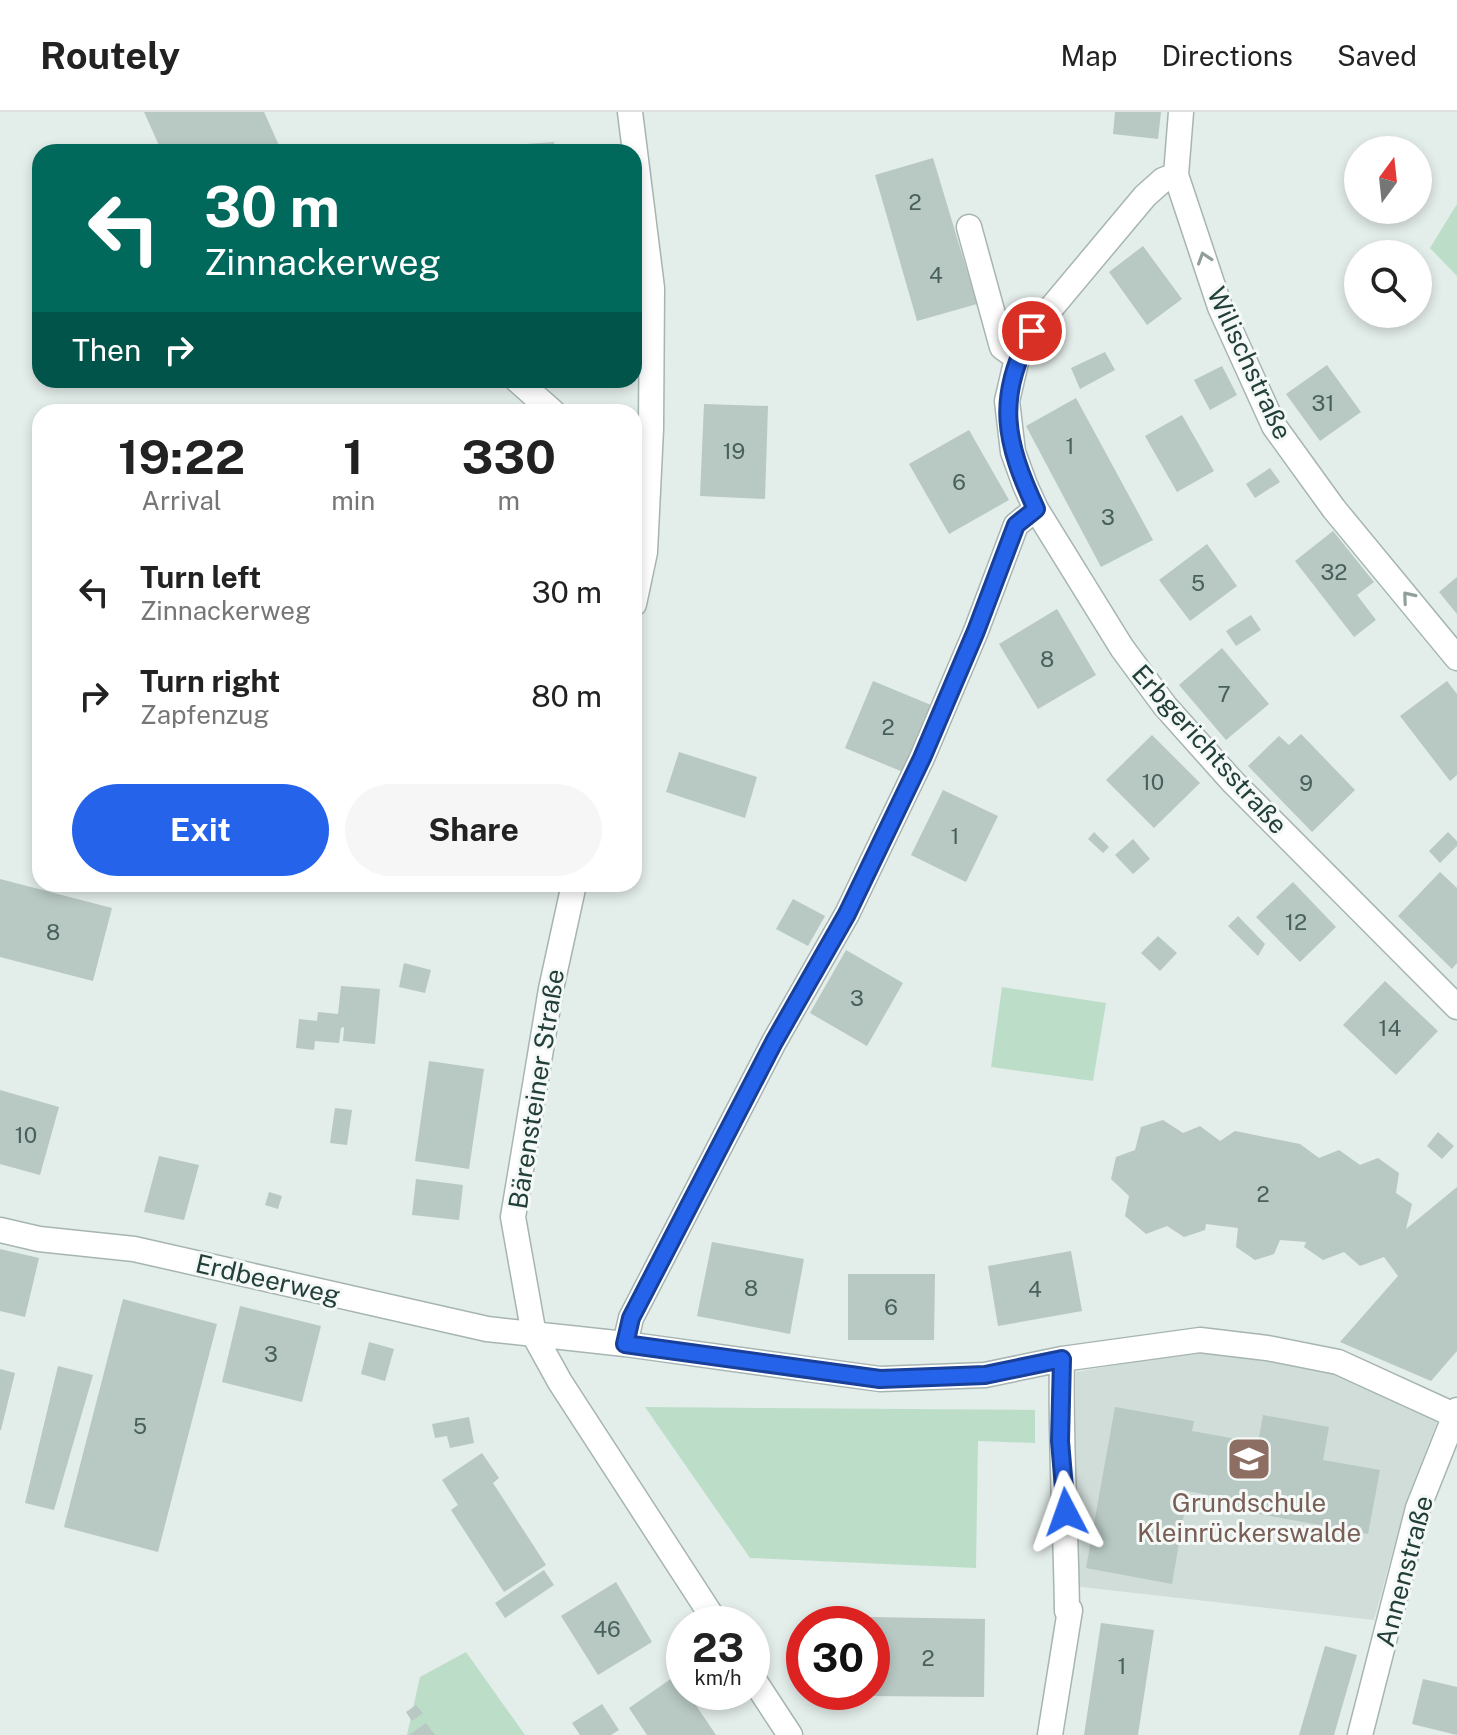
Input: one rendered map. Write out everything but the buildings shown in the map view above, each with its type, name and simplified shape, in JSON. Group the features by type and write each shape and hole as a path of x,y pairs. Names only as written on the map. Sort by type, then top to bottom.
{"street":[{"path":"630,112 634,144"},
{"name":"Wilischstraße","path":"1181,112 1176,175 1220,307 1274,426 1334,509 1457,658"},
{"name":"Erbgerichtsstraße","path":"1176,175 1163,180 1145,196 1032,331 1017,358 1007,401 1013,452 1036,509 1122,648 1165,706 1232,781 1457,1007"},
{"path":"642,208 652,288 651,429 642,467"},
{"path":"969,227 1002,347 1017,358"},
{"path":"526,388 544,404"},
{"path":"642,491 645,552 642,566"},
{"path":"625,1344 631,1318 774,1042 847,914 909,786 976,631 1016,525 1036,509"},
{"name":"Bärensteiner Straße","path":"572,892 551,989 513,1217 534,1335 560,1382 705,1606"},
{"name":"Erdbeerweg","path":"0,1230 39,1239 134,1249 487,1329 625,1344 880,1379 985,1375 1062,1359 1200,1340 1267,1348 1338,1362 1456,1412"},
{"path":"1050,1735 1070,1610 1067,1611 1066,1512 1060,1441 1062,1359"},
{"name":"Annenstraße","path":"1360,1735 1418,1508 1456,1412"},
{"path":"770,1704 790,1735"}],"shaded area":[{"name":"Grundschule Kleinrückerswalde","path":"1195,1351 1334,1371 1440,1415 1406,1502 1374,1620 1073,1586 1076,1372"}],"green space":[{"path":"1457,204 1457,276 1432,250 1432,245"},
{"path":"1002,987 1106,1003 1093,1081 991,1067"},
{"path":"645,1407 1035,1410 1035,1443 978,1441 976,1568 750,1558"},
{"path":"466,1652 525,1735 407,1735 420,1677"}],"place":[{"name":"Grundschule Kleinrückerswalde","path":"1249,1459"}],"route":[{"path":"1032,331 1017,358 1007,401 1013,452 1036,509 1016,525 976,631 922,758 847,914 774,1042 631,1318 625,1344 880,1379 985,1375 1062,1359 1060,1441 1066,1512"}]}
